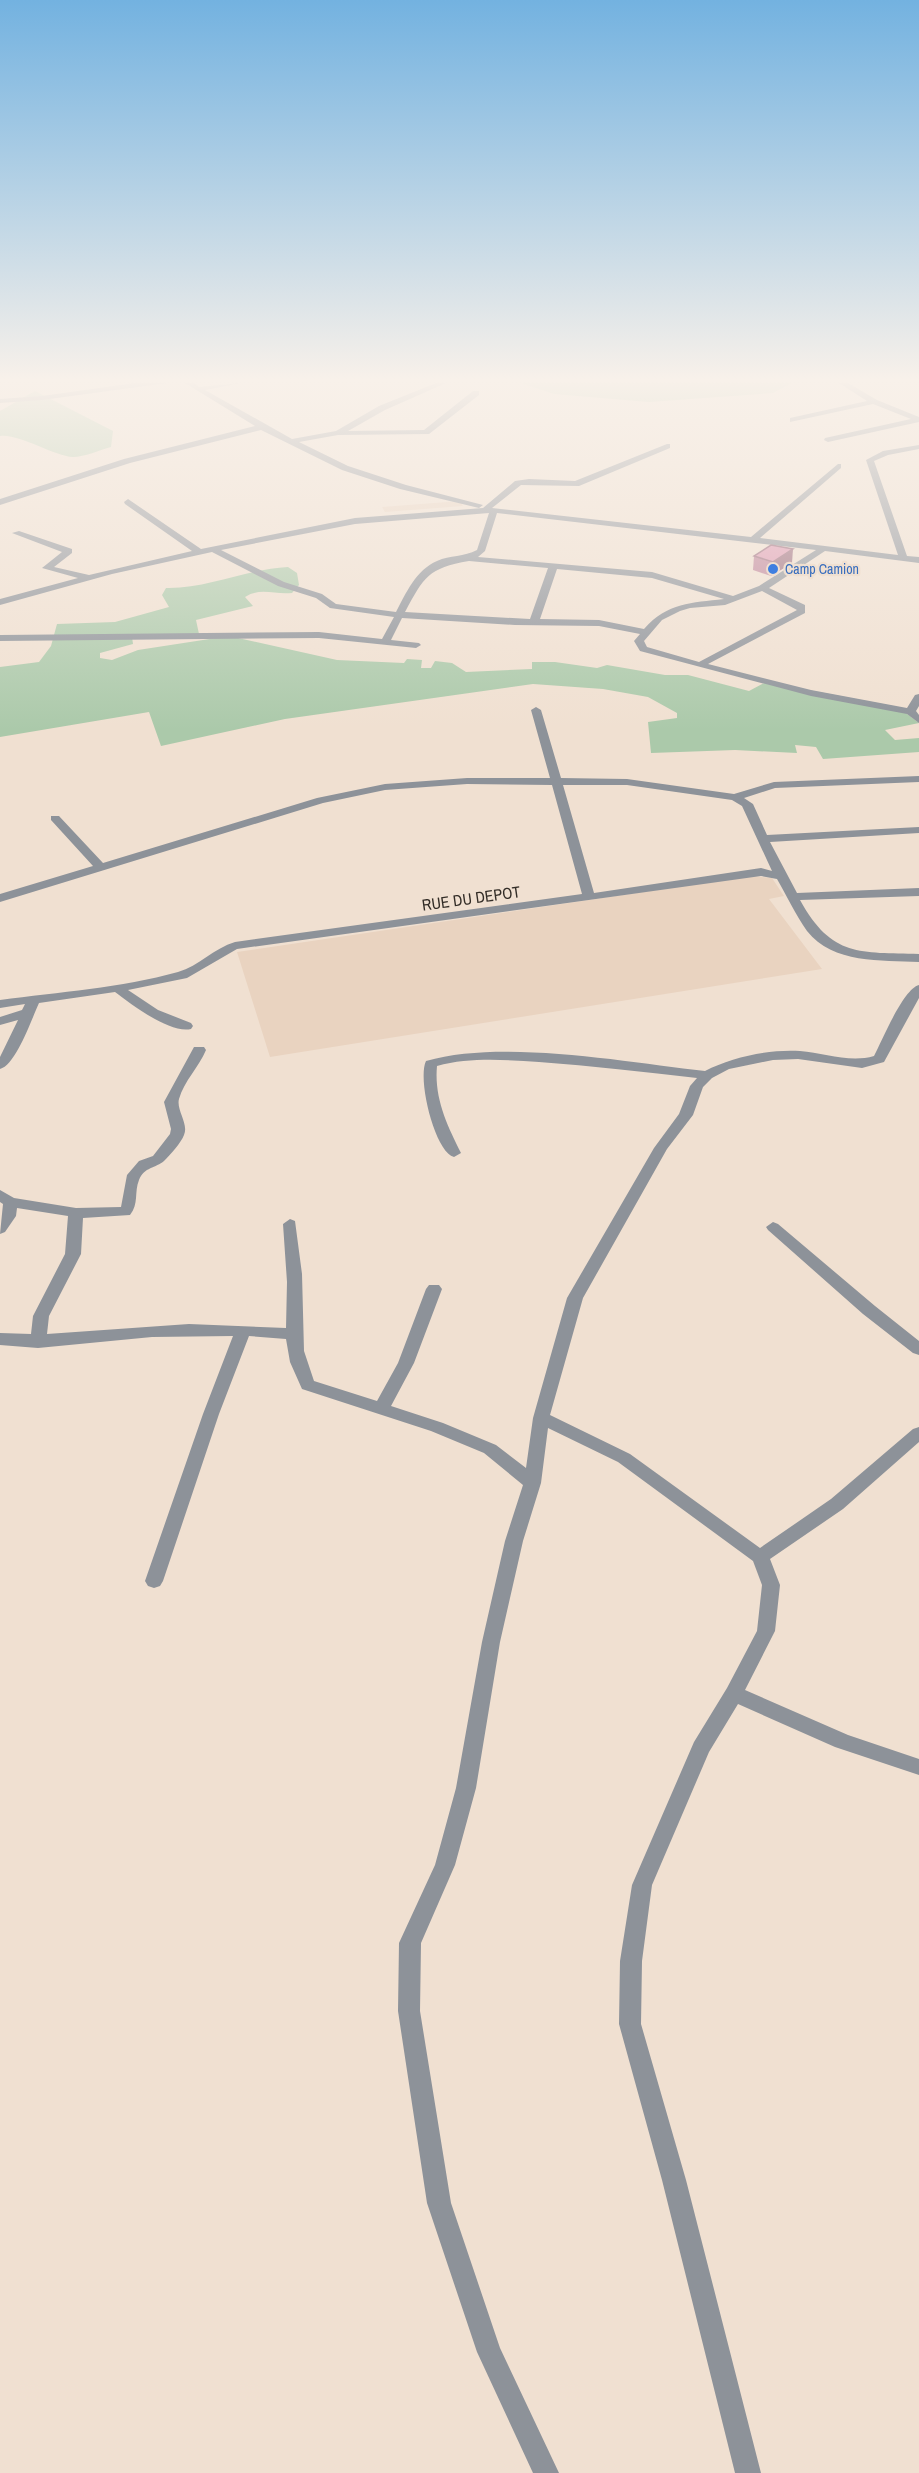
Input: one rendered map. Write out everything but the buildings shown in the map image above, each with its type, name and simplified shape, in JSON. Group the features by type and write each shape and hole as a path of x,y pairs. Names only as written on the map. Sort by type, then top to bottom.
{"street":[{"path":"451,498 506,511 919,560"},
{"path":"469,558 481,550 490,508 501,498"},
{"path":"752,541 801,498"},
{"path":"882,498 884,509 893,522 900,539 903,558"},
{"path":"128,501 199,552"},
{"path":"0,602 199,552 355,521 490,508"},
{"path":"16,533 69,551 47,568 89,578"},
{"path":"214,550 281,584 319,596 333,606 400,615 600,623 645,632"},
{"path":"822,550 762,588 733,599 677,609 659,618 639,641 643,649 811,693 910,712 919,720"},
{"path":"386,640 418,580 449,560 469,558 510,565 643,573 692,584 733,599"},
{"path":"534,622 554,567"},
{"path":"700,665 803,609 762,588"},
{"path":"0,638 320,635 386,640 416,645"},
{"path":"910,712 919,697"},
{"path":"537,710 589,897"},
{"path":"735,797 774,785 919,779"},
{"path":"0,898 321,800 385,787 467,781 627,782 735,797 747,804 792,897 813,930 828,944 854,952 919,957"},
{"path":"55,818 100,867"},
{"path":"764,839 919,830"},
{"name":"RUE DU DEPOT","path":"0,1004 30,1007 183,975 224,949 235,946 341,933 743,873 761,872 781,877"},
{"path":"792,897 919,892"},
{"path":"117,988 153,1013 186,1026"},
{"path":"546,2473 489,2352 439,2203 409,2011 410,1943 445,1865 466,1788 491,1642 514,1541 532,1483 541,1418 575,1298 661,1148 686,1115 697,1086 707,1075 725,1066 773,1056 798,1055 862,1064 874,1062 879,1059 907,1005 919,989"},
{"path":"0,1021 30,1007"},
{"path":"0,1065 7,1057 30,1007"},
{"path":"0,1229 9,1216 5,1199 76,1213 119,1213 128,1208 132,1178 144,1164 158,1159 177,1134 178,1129 171,1102 175,1091 193,1065 199,1050"},
{"path":"454,1153 437,1120 428,1079 431,1064 438,1060 451,1057 525,1057 707,1075"},
{"path":"38,1342 41,1316 73,1254 76,1213"},
{"path":"290,1224 295,1287 293,1334 301,1374 308,1385 437,1427 490,1449 532,1483"},
{"path":"773,1227 869,1310 919,1349"},
{"path":"381,1409 406,1363 434,1289"},
{"path":"0,1339 38,1342 173,1330 243,1330 293,1334"},
{"path":"154,1581 243,1330"},
{"path":"541,1418 624,1458 760,1557 771,1585 766,1630 734,1694 700,1748 642,1885 631,1961 630,2024 674,2180 748,2473"},
{"path":"760,1557 837,1504 919,1433"},
{"path":"734,1694 842,1741 919,1767"}],"shaded area":[{"path":"460,501 463,506 385,512 382,507"},
{"path":"751,876 772,878 784,896 769,899 822,969 270,1057 237,952"}],"green space":[{"path":"288,567 297,573 299,585 292,593 256,592 245,597 253,606 196,620 199,634 132,637 133,644 100,653 100,658 112,660 138,650 229,636 337,660 404,663 407,659 422,660 421,668 431,668 435,661 452,663 466,672 532,669 532,662 555,662 597,668 607,665 665,675 688,675 749,691 766,682 898,707 919,723 885,730 895,740 919,738 919,752 823,759 816,747 795,745 797,753 735,750 651,753 648,722 677,718 677,713 648,697 603,689 533,684 285,719 161,746 149,712 0,737 0,667 39,662 51,646 57,624 115,622 169,607 162,595 166,588 196,585 257,571"}],"place":[{"name":"Camp Camion","path":"773,569"}]}
